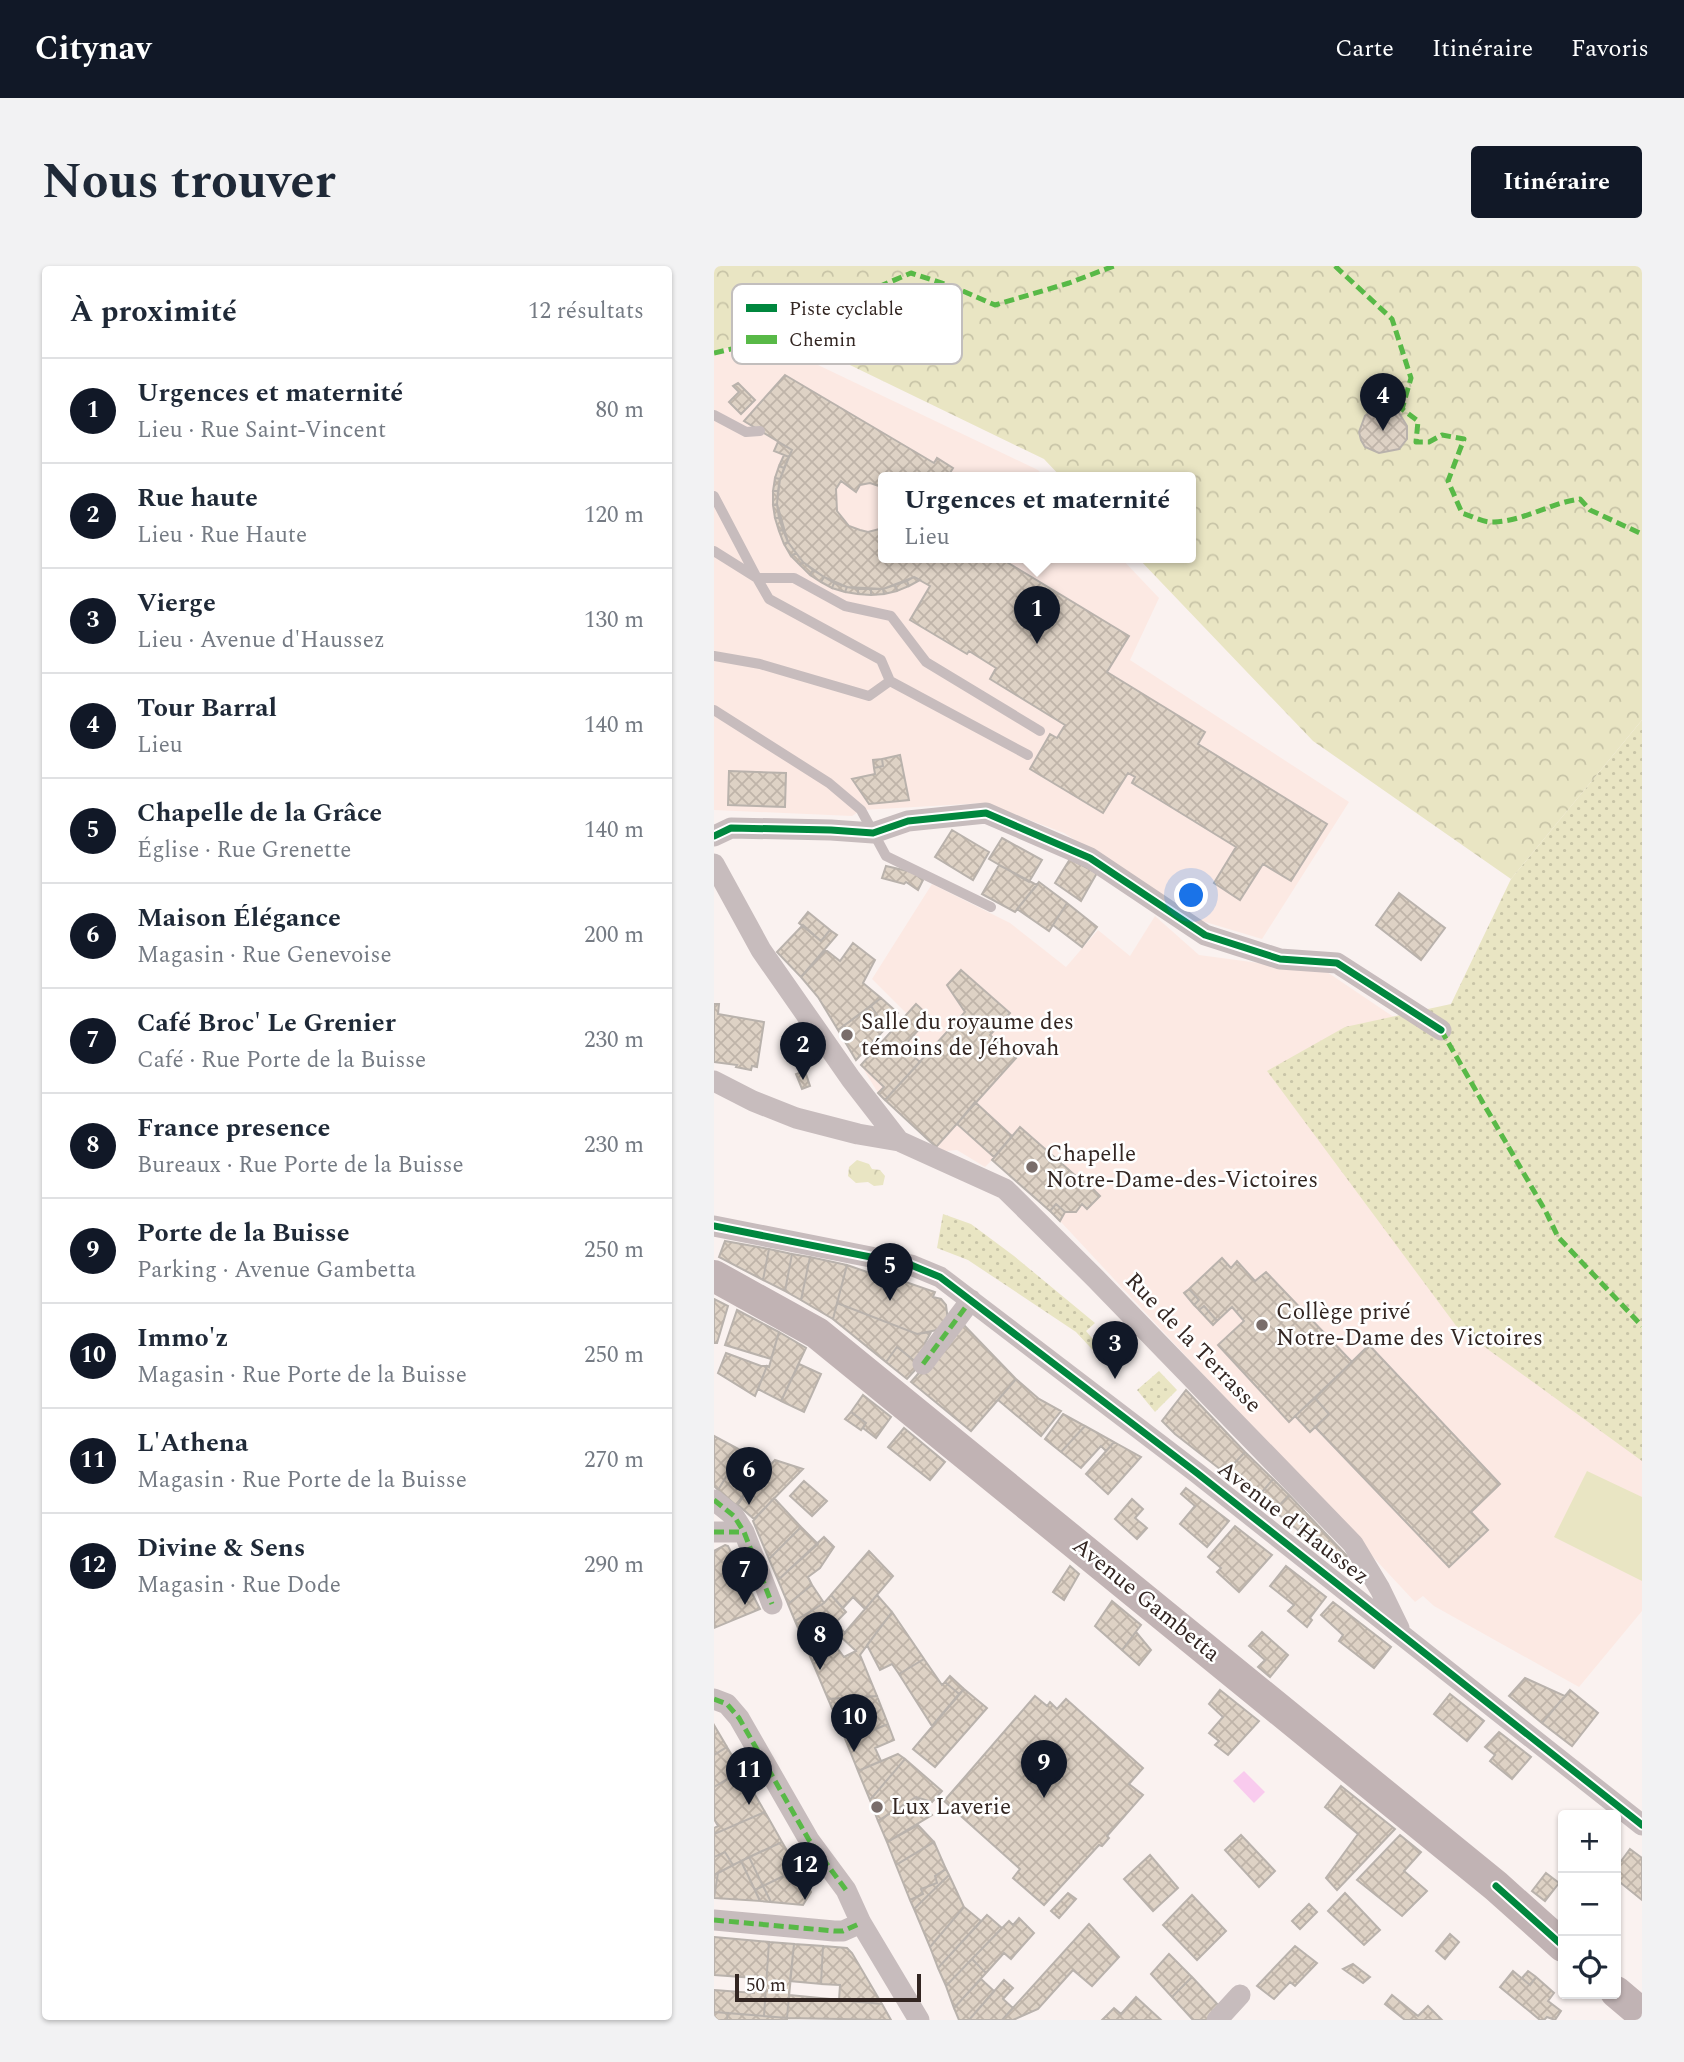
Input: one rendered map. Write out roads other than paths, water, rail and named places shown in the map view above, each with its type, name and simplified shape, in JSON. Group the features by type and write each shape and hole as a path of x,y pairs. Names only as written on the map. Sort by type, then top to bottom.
{"main road":[{"name":"Avenue Gambetta","path":"714,1276 817,1334 837,1349 1464,1860 1558,1942"},
{"path":"1621,1996 1642,2014"}],"street":[{"path":"714,836 731,828 873,833 908,821 986,813 1090,858 1205,935 1280,959 1337,963 1441,1030"},
{"path":"714,864 761,950 851,1079 899,1141"},
{"path":"714,1081 753,1101 796,1118 899,1141"},
{"name":"Rue de la Terrasse","path":"899,1141 1005,1189 1031,1214 1353,1544 1402,1634"},
{"name":"Avenue d'Haussez","path":"714,1226 911,1265 940,1277 1197,1473 1642,1825"},
{"path":"923,1364 971,1300"},
{"path":"714,1500 734,1516 744,1532 772,1604"},
{"path":"714,1532 744,1532"},
{"path":"721,1702 739,1718 809,1840 846,1891 861,1923 919,2020"},
{"path":"714,1920 834,1931 843,1931 861,1923"},
{"path":"1217,2020 1240,1995"}],"lane":[{"path":"714,415 746,432 760,431"},
{"path":"714,496 769,599 881,660 890,681 1028,755"},
{"path":"714,551 757,578 794,578 845,606 891,616 926,662 1040,731"},
{"path":"714,656 760,664 869,696 890,681"},
{"path":"714,710 829,783 861,810 886,856 991,907"}],"place":[{"name":"Tour Barral","path":"1383,431"},
{"name":"Urgences et maternité","path":"1037,644"},
{"name":"Salle du royaume des témoins de Jéhovah","path":"847,1035"},
{"name":"Rue haute","path":"803,1080"},
{"name":"Chapelle Notre-Dame-des-Victoires","path":"1032,1167"},
{"name":"Chapelle de la Grâce","path":"890,1301"},
{"name":"Collège privé Notre-Dame des Victoires","path":"1262,1325"},
{"name":"Vierge","path":"1115,1379"},
{"name":"Maison Élégance","path":"749,1505"},
{"name":"Café Broc' Le Grenier","path":"745,1605"},
{"name":"France presence","path":"820,1670"},
{"name":"Immo'z","path":"854,1752"},
{"name":"Porte de la Buisse","path":"1044,1798"},
{"name":"L'Athena","path":"749,1805"},
{"name":"Lux Laverie","path":"877,1807"},
{"name":"Divine & Sens","path":"805,1900"}]}
